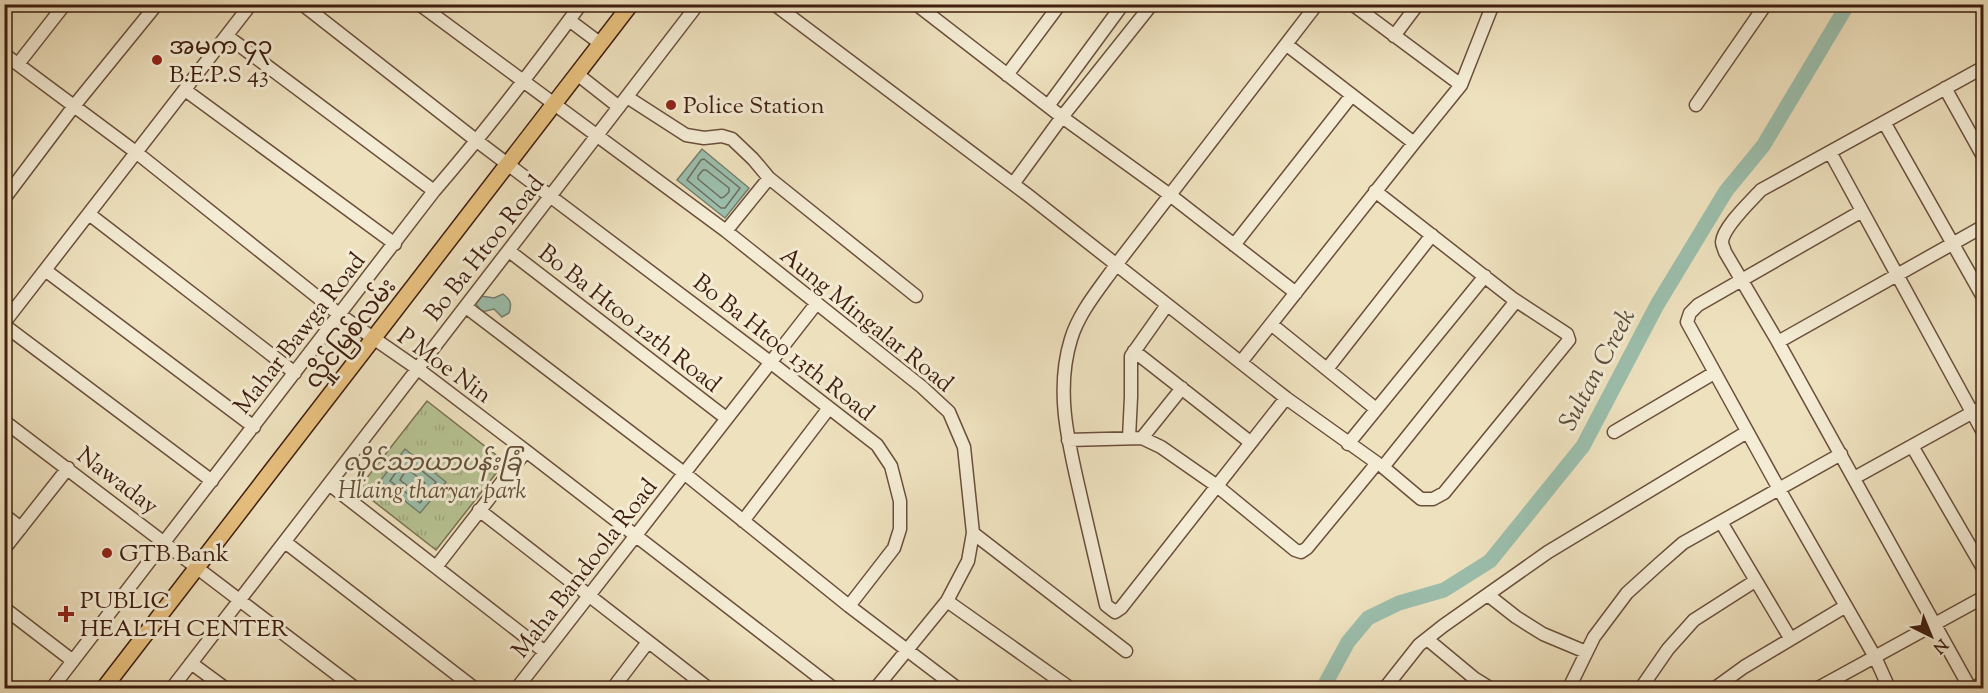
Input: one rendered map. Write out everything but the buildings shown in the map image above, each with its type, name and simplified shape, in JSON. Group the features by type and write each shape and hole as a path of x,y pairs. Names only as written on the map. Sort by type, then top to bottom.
{"main road":[{"name":"လှိုင်မြစ်လမ်း","path":"580,77 600,44 631,4"},
{"name":"လှိုင်မြစ်လမ်း","path":"117,688 202,570 513,169 580,77 641,4"},
{"name":"လှိုင်မြစ်လမ်း","path":"104,688 202,570"}],"street":[{"path":"18,64 65,4"},
{"path":"4,199 74,106 157,4"},
{"path":"212,482 4,324 251,4"},
{"name":"Bo Ba Htoo 13th Road","path":"302,4 513,169 877,445 891,465 900,501 898,539 894,548 849,606"},
{"name":"Aung Mingalar Road","path":"419,4 726,231 922,387 949,412 964,447 973,533 968,561 947,601 876,688"},
{"name":"Mahar Bawga Road","path":"52,688 166,543 434,192 524,82 581,4"},
{"path":"774,4 1013,184 1286,398 1380,465 1421,499 1433,499 1444,493 1569,340 1567,334 1516,301 1375,191"},
{"path":"916,4 1296,293"},
{"path":"1007,75 1060,4"},
{"path":"1047,105 1123,4"},
{"path":"1013,184 1062,117 1152,4"},
{"path":"1286,398 1121,608 1115,612 1106,605 1068,440 1062,402 1064,367 1071,337 1086,308 1116,265 1317,4"},
{"path":"1352,4 1461,85"},
{"path":"1394,36 1418,4"},
{"path":"1240,363 1461,85 1493,4"},
{"path":"1696,105 1766,4"},
{"name":"Bo Ba Htoo Road","path":"172,688 696,5"},
{"path":"569,21 600,44"},
{"path":"227,36 434,192"},
{"path":"1287,45 1414,142"},
{"name":"P Moe Nin","path":"4,54 137,153 340,315 418,369 833,688"},
{"path":"1983,67 1761,190 1726,232 1722,241 1725,252 1841,454 1933,625 1972,688 1983,682"},
{"path":"580,77 686,135 704,138 722,136 732,140 769,178 916,296"},
{"path":"1945,88 1983,158"},
{"path":"185,90 395,244"},
{"path":"1234,245 1352,95"},
{"path":"1884,122 1983,299"},
{"path":"1830,152 1983,434"},
{"path":"726,231 769,178"},
{"path":"1862,211 1698,305 1690,313 1687,322 1875,657 1889,688"},
{"path":"89,214 295,373"},
{"path":"1778,342 1983,226"},
{"path":"1327,369 1432,235"},
{"name":"Bo Ba Htoo 12th Road","path":"509,251 726,418"},
{"path":"45,270 254,427"},
{"path":"1348,444 1485,276"},
{"path":"1068,440 1142,438 1161,447 1217,486 1300,552 1307,548 1380,465 1516,301"},
{"name":"Maha Bandoola Road","path":"517,688 816,304"},
{"path":"1129,438 1131,356 1167,305"},
{"path":"466,307 684,473 849,606 957,688"},
{"path":"1271,324 1377,409"},
{"path":"1134,351 1251,442"},
{"path":"1614,432 1714,373"},
{"path":"1142,438 1182,388"},
{"path":"1854,478 1983,406"},
{"path":"743,521 829,408"},
{"name":"Nawaday","path":"4,421 356,688"},
{"path":"1385,688 1419,645 1548,552 1748,432"},
{"path":"1912,446 1983,570"},
{"path":"436,567 526,451"},
{"path":"1569,688 1594,637 1627,592 1683,543 1841,454"},
{"path":"4,549 68,468"},
{"path":"329,484 545,652"},
{"path":"479,510 708,688"},
{"path":"4,515 21,528"},
{"path":"1721,522 1790,639"},
{"path":"973,533 1126,651"},
{"path":"285,542 474,688"},
{"path":"1641,688 1668,649 1694,620 1755,581"},
{"path":"1488,595 1543,634 1586,652"},
{"path":"1818,688 1983,597"},
{"path":"947,601 1070,688"},
{"path":"1716,688 1744,667 1846,606"},
{"path":"4,608 73,661"},
{"path":"1427,639 1474,678 1490,688"},
{"path":"613,688 648,642"},
{"path":"191,663 225,688"}],"green space":[{"name":"လှိုင်သာယာပန်းခြံ Hlaing tharyar park","path":"427,401 505,462 436,550 358,489"}],"water":[{"path":"702,149 749,188 725,218 677,180"},
{"path":"503,294 509,300 510,307 509,313 502,317 494,309 482,312 475,303 481,296 494,298"},
{"path":"405,449 446,482 420,513 380,481"}],"waterway":[{"name":"Sultan Creek","path":"1323,688 1348,642 1368,618 1399,603 1444,590 1490,561 1583,446 1657,305 1726,191 1763,146 1848,4"}],"place":[{"name":"အမက ၄၃ B.E.P.S 43","path":"157,60"},
{"name":"Police Station","path":"671,105"},
{"name":"GTB Bank","path":"107,553"},
{"name":"PUBLIC HEALTH CENTER","path":"66,614"}]}
